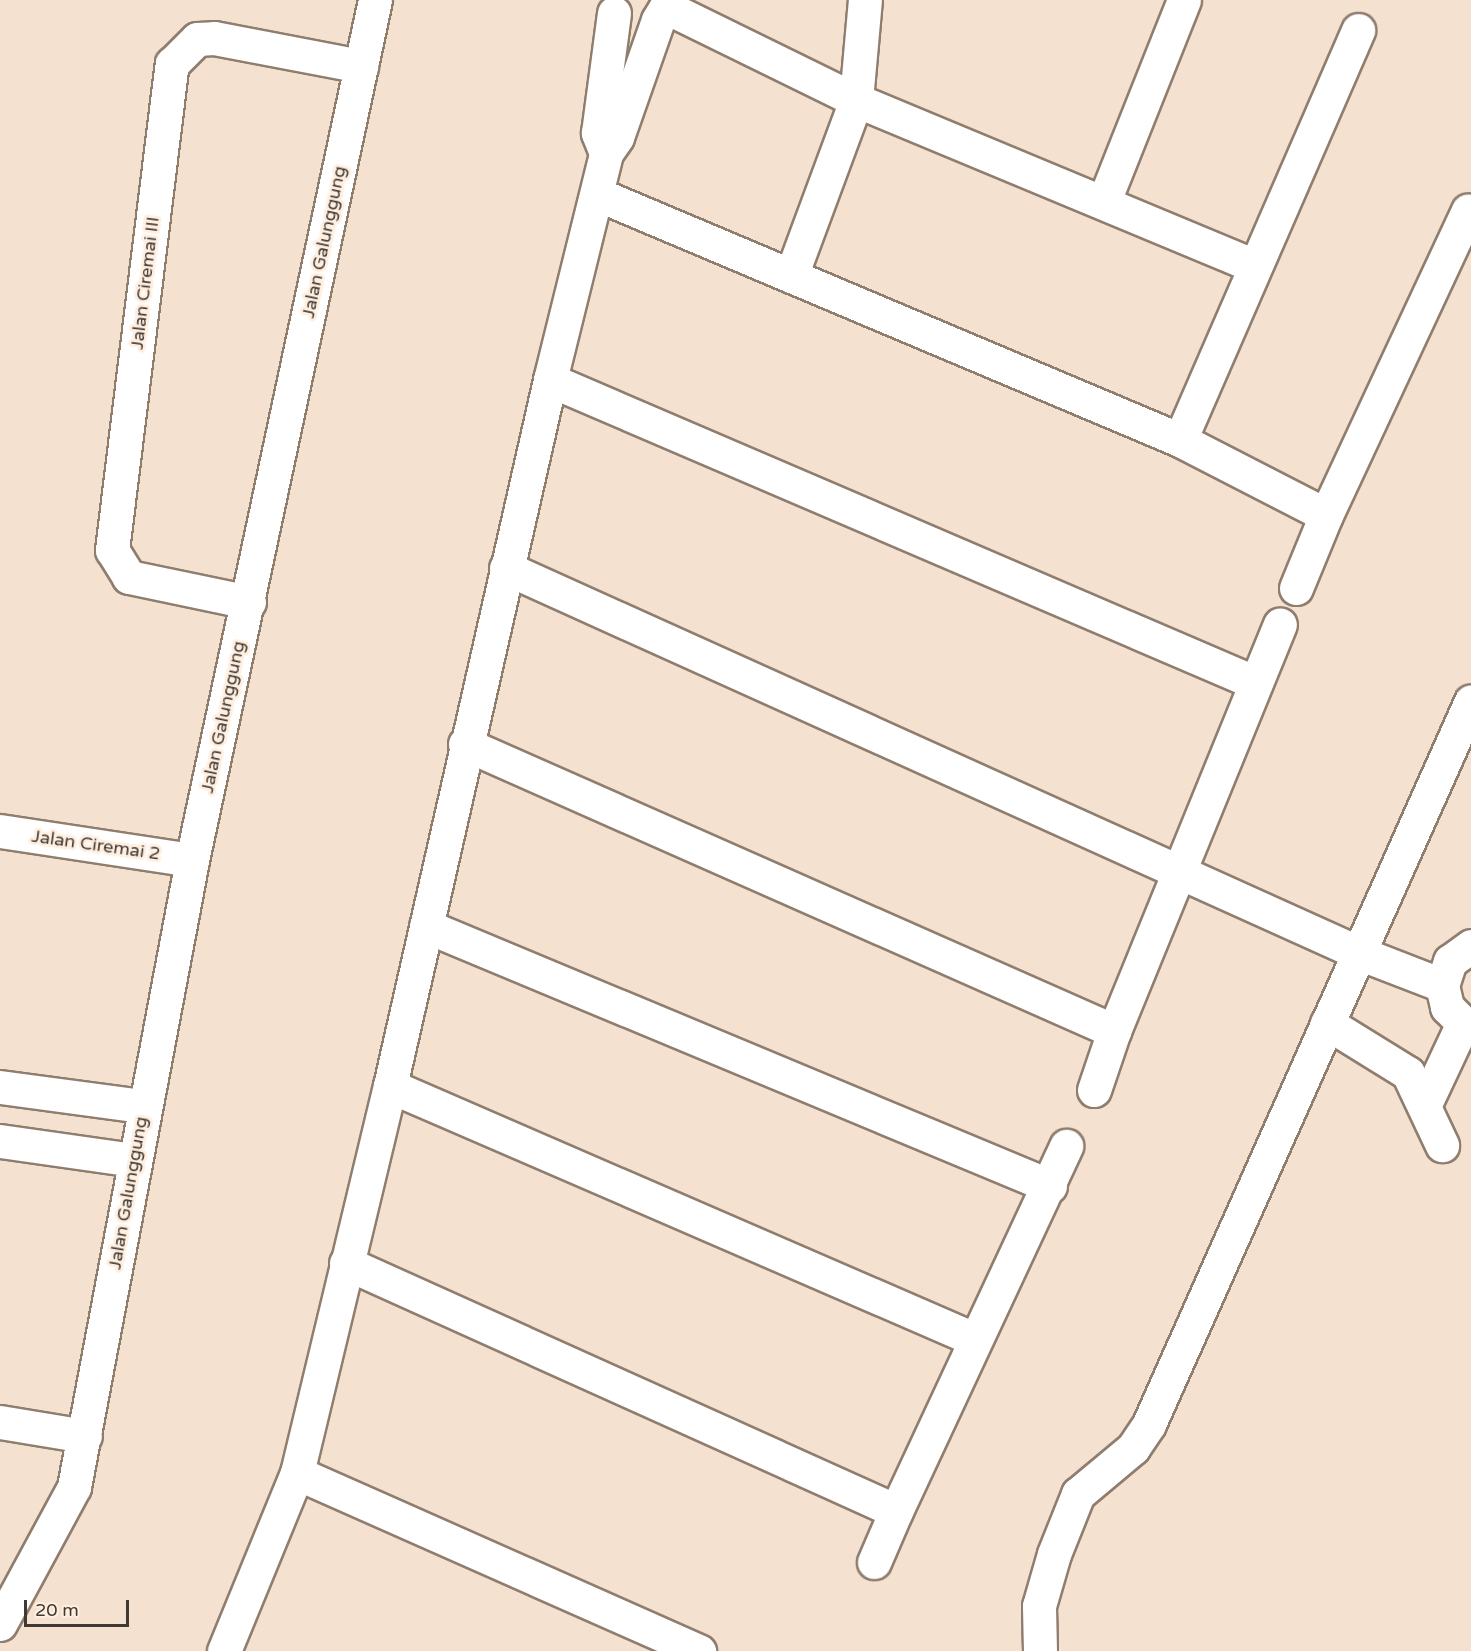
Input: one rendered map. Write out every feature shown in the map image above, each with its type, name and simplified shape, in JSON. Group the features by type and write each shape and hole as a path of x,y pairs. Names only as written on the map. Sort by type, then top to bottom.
{"street":[{"name":"Jalan Galunggung","path":"0,1624 74,1487 143,1107 192,860 249,602 375,0"},
{"path":"791,276 856,100 865,0"},
{"path":"1104,201 1184,0"},
{"path":"612,6 627,23 642,27 665,9"},
{"path":"606,153 598,133 612,6"},
{"path":"665,9 856,100 1104,201 1254,266"},
{"path":"224,1651 297,1473 390,1086 506,567 606,153 616,137 665,9"},
{"path":"1180,440 1358,30"},
{"name":"Jalan Ciremai III","path":"249,602 129,577 112,550 171,64 196,39 214,38 361,66"},
{"path":"597,194 1180,440 1326,515"},
{"path":"1296,588 1326,515 1468,211"},
{"path":"550,380 1256,683"},
{"path":"506,567 1179,869 1359,953 1442,985"},
{"path":"1094,1090 1114,1031 1280,626"},
{"path":"1040,1651 1039,1606 1054,1554 1078,1494 1133,1448 1149,1424 1471,701"},
{"path":"465,744 1114,1031"},
{"name":"Jalan Ciremai 2","path":"0,831 192,860"},
{"path":"426,926 1050,1186"},
{"path":"1425,1104 1467,1024 1447,1007 1442,985 1450,962 1471,946"},
{"path":"1327,1023 1408,1073 1425,1104 1442,1144"},
{"path":"390,1086 974,1339"},
{"path":"0,1087 143,1107"},
{"path":"0,1141 134,1160"},
{"path":"874,1562 974,1339 1050,1186 1066,1146"},
{"path":"346,1263 896,1511"},
{"path":"0,1422 85,1436"},
{"path":"297,1473 699,1651"}]}
